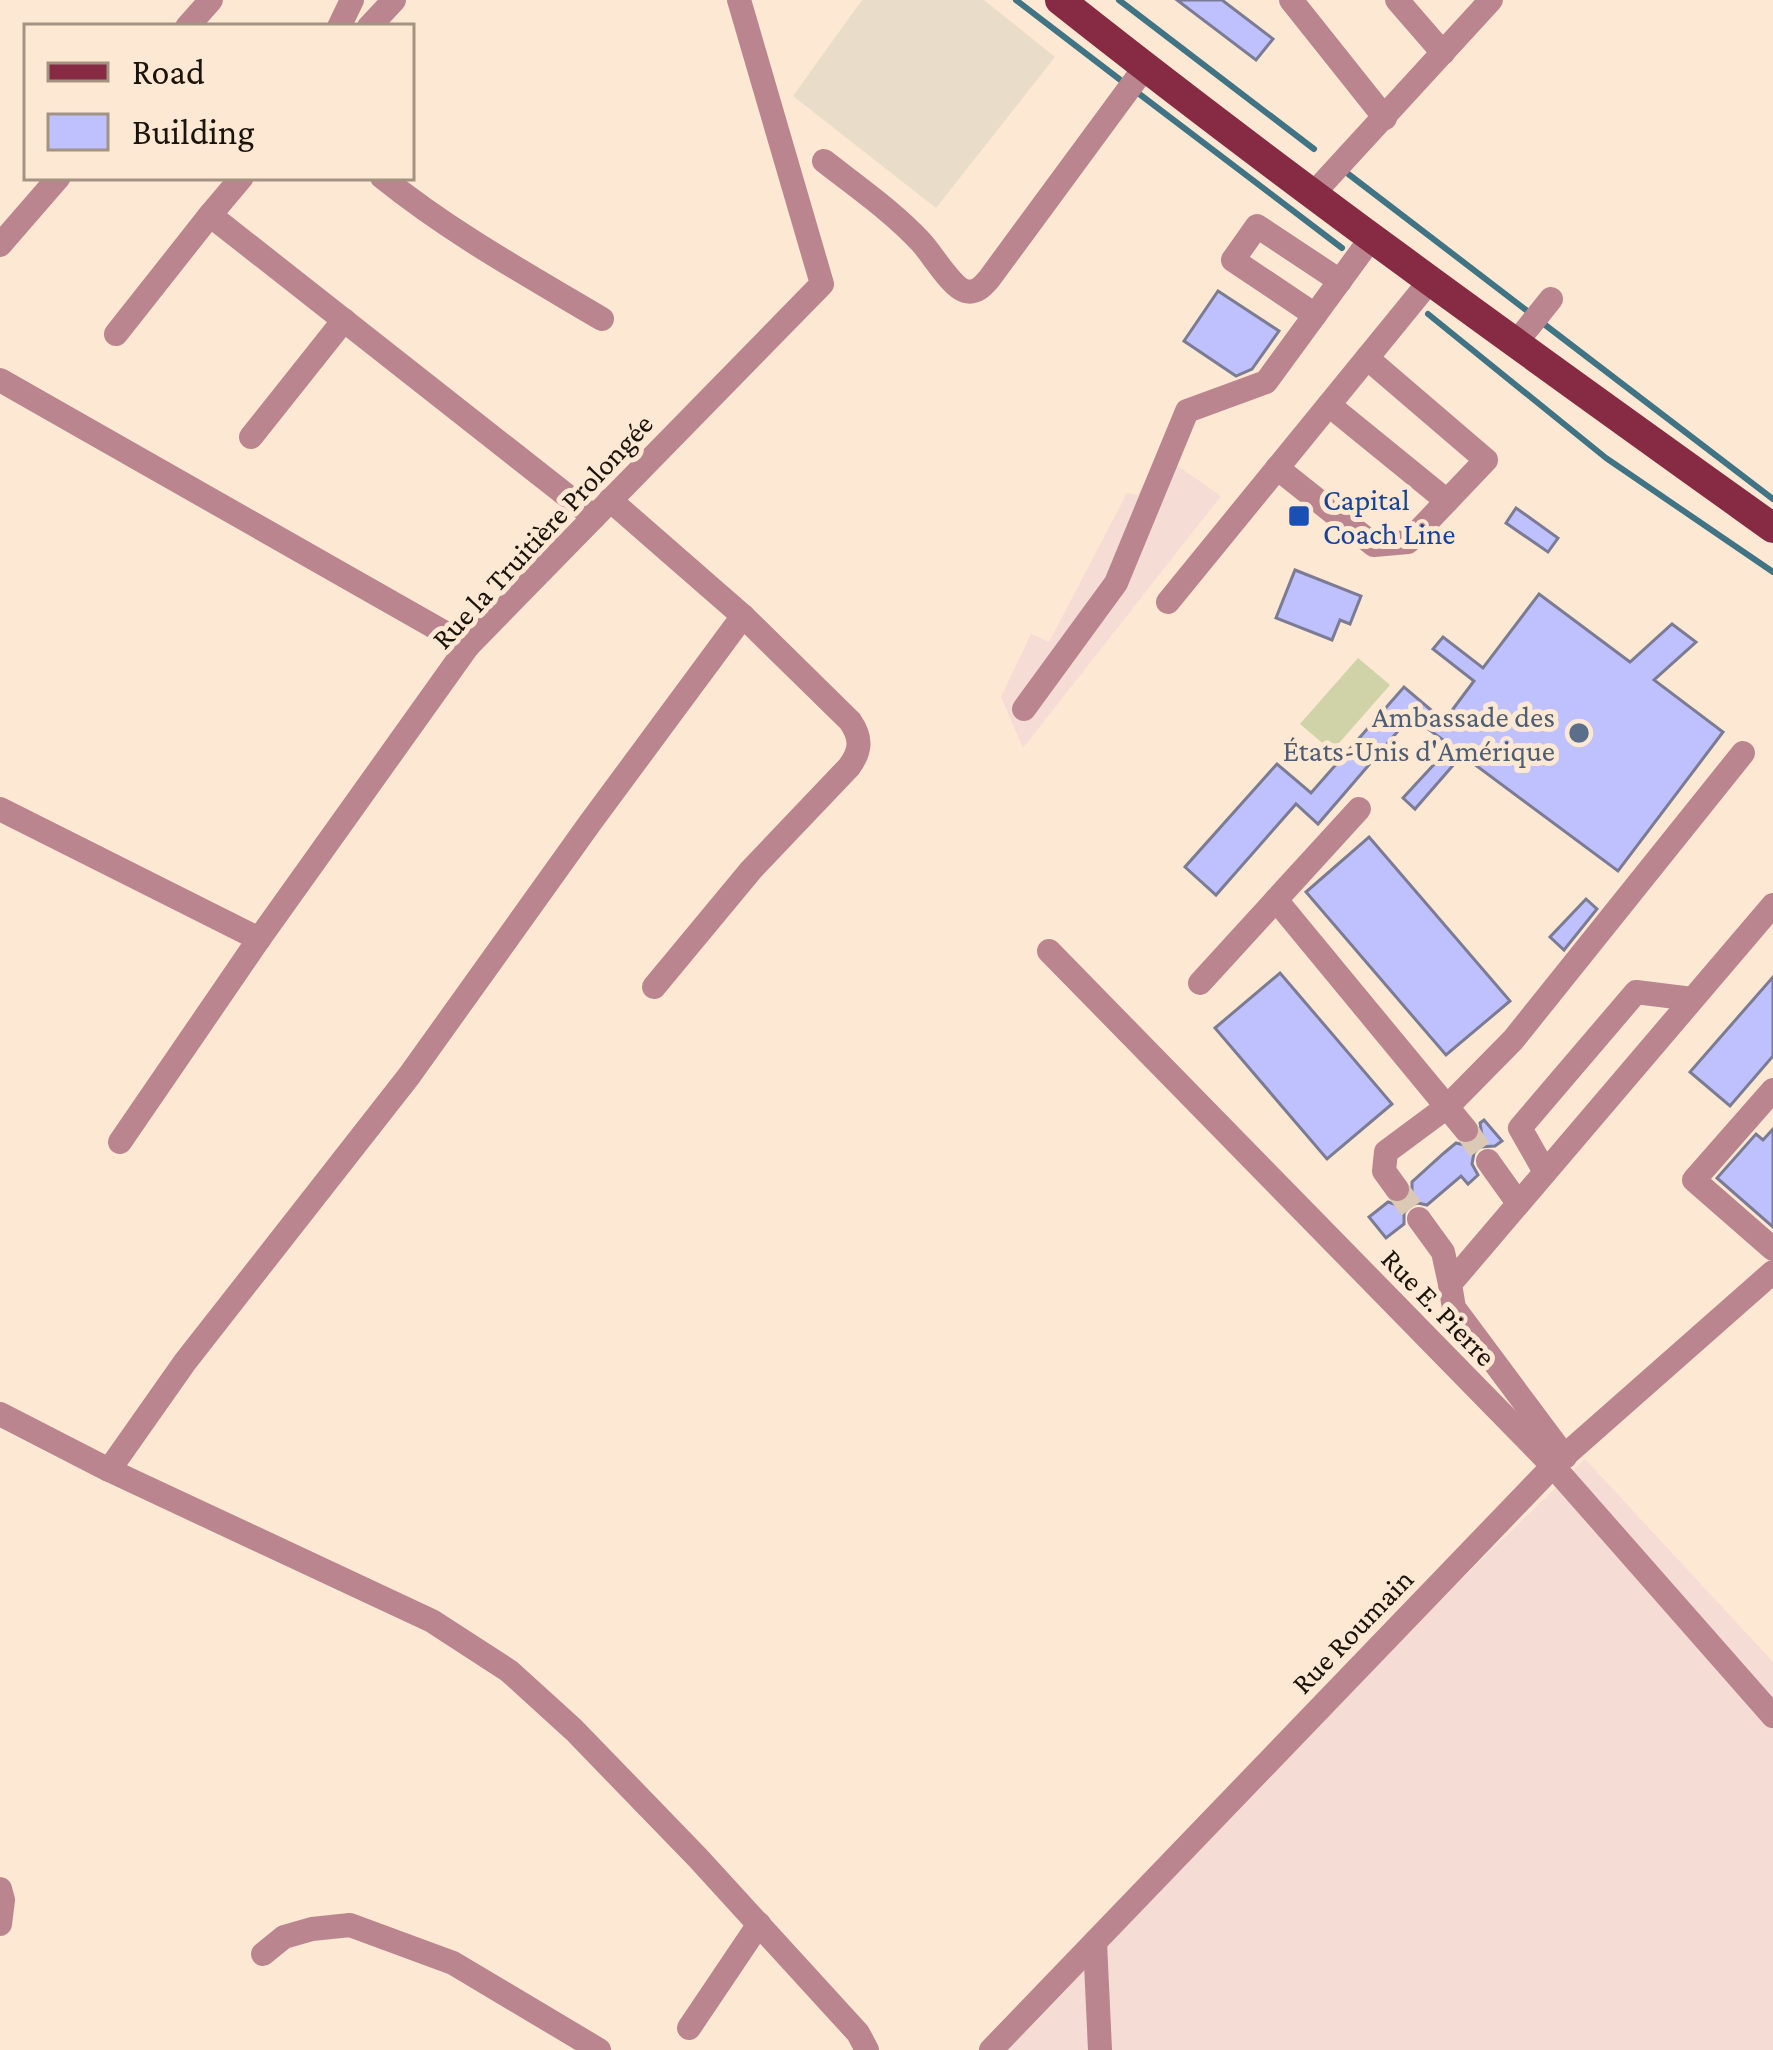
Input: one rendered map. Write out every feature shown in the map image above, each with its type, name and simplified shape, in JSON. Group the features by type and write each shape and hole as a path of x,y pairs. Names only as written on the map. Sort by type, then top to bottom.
{"main road":[{"path":"1060,0 1429,282 1773,528"}],"street":[{"path":"191,24 211,0"},
{"path":"372,24 394,0"},
{"name":"Rue la Truitière Prolongée","path":"120,1142 468,646 822,284 739,0"},
{"path":"1291,0 1384,118"},
{"path":"1397,0 1443,53"},
{"path":"1313,194 1491,0"},
{"path":"824,160 919,240 956,285 973,291 989,279 1144,67"},
{"path":"0,245 55,180"},
{"path":"116,334 239,180"},
{"path":"386,180 501,261 602,319"},
{"path":"210,214 344,320 743,616 857,730 857,756 751,870 654,987"},
{"path":"1315,315 1233,260 1257,226 1340,281"},
{"path":"1024,709 1116,583 1187,411 1266,382 1372,237"},
{"path":"1168,602 1429,282"},
{"path":"1515,344 1551,299"},
{"path":"250,437 344,320"},
{"path":"1277,468 1374,545 1408,542 1486,460 1367,358"},
{"path":"0,380 468,646"},
{"path":"1329,405 1447,502"},
{"path":"109,1470 184,1362 409,1076 743,616"},
{"path":"1397,1189 1384,1171 1386,1152 1448,1106 1513,1040 1743,753"},
{"path":"0,809 259,939"},
{"path":"1200,982 1359,809"},
{"path":"1276,900 1466,1130"},
{"path":"1450,1284 1773,905"},
{"name":"Rue E. Pierre","path":"1049,951 1559,1461 1773,1716"},
{"path":"1545,1172 1520,1128 1636,992 1692,999"},
{"path":"1773,1090 1694,1180 1773,1249"},
{"path":"1488,1161 1518,1203"},
{"path":"1419,1219 1443,1252 1454,1308 1559,1461"},
{"path":"1443,1252 1474,1255"},
{"name":"Rue Roumain","path":"991,2050 1559,1461 1773,1272"},
{"path":"0,1414 431,1622 509,1671 574,1730 759,1924 858,2033 867,2050"},
{"path":"0,1889 0,1924"},
{"path":"689,2027 759,1924"},
{"path":"263,1954 284,1937 350,1925 453,1963 598,2050"},
{"path":"1095,1942 1100,2050"}],"shaded area":[{"path":"862,0 984,0 1055,57 936,208 793,96"},
{"path":"1159,453 1221,496 1023,748 1001,697 1031,634 1049,642 1127,493 1138,495"},
{"path":"1585,1459 1773,1662 1773,2050 1003,2050 1396,1643"}],"green space":[{"path":"1358,658 1390,685 1332,751 1300,724"}],"building":[{"path":"1177,0 1222,0 1273,39 1256,60"},
{"path":"1218,291 1279,331 1252,369 1236,376 1184,341"},
{"path":"1516,508 1558,538 1548,552 1506,523"},
{"path":"1295,570 1361,596 1350,624 1340,620 1332,640 1276,618"},
{"name":"Ambassade des États-Unis d'Amérique","path":"1539,594 1630,662 1672,624 1696,642 1654,680 1723,732 1618,871 1462,755 1415,809 1403,798 1451,746 1411,716 1318,824 1296,804 1216,895 1185,867 1277,764 1311,793 1404,687 1444,721 1474,681 1433,649 1443,637 1483,668"},
{"path":"1369,837 1510,1001 1446,1055 1306,892"},
{"path":"1586,899 1597,909 1564,950 1550,937"},
{"path":"1280,973 1392,1104 1327,1159 1215,1028"},
{"path":"1773,977 1773,1056 1730,1106 1690,1072"},
{"path":"1484,1120 1502,1141 1474,1153 1472,1164 1478,1175 1468,1184 1461,1176 1427,1205 1410,1205 1404,1224 1386,1238 1369,1217 1388,1202 1408,1202 1412,1182 1456,1143 1477,1142"},
{"path":"1773,1129 1773,1227 1717,1178 1756,1134 1763,1140"}],"waterway":[{"path":"1016,0 1127,85"},
{"path":"1119,0 1314,149"},
{"path":"1138,93 1342,248"},
{"path":"1347,173 1530,313"},
{"path":"1428,314 1606,458 1773,572"},
{"path":"1540,321 1773,499"}],"tunnel":[{"path":"1466,1130 1488,1161"},
{"path":"1397,1189 1419,1219"}],"place":[{"name":"Capital Coach Line","path":"1299,516"},
{"name":"Ambassade des États-Unis d'Amérique","path":"1579,733"}]}
